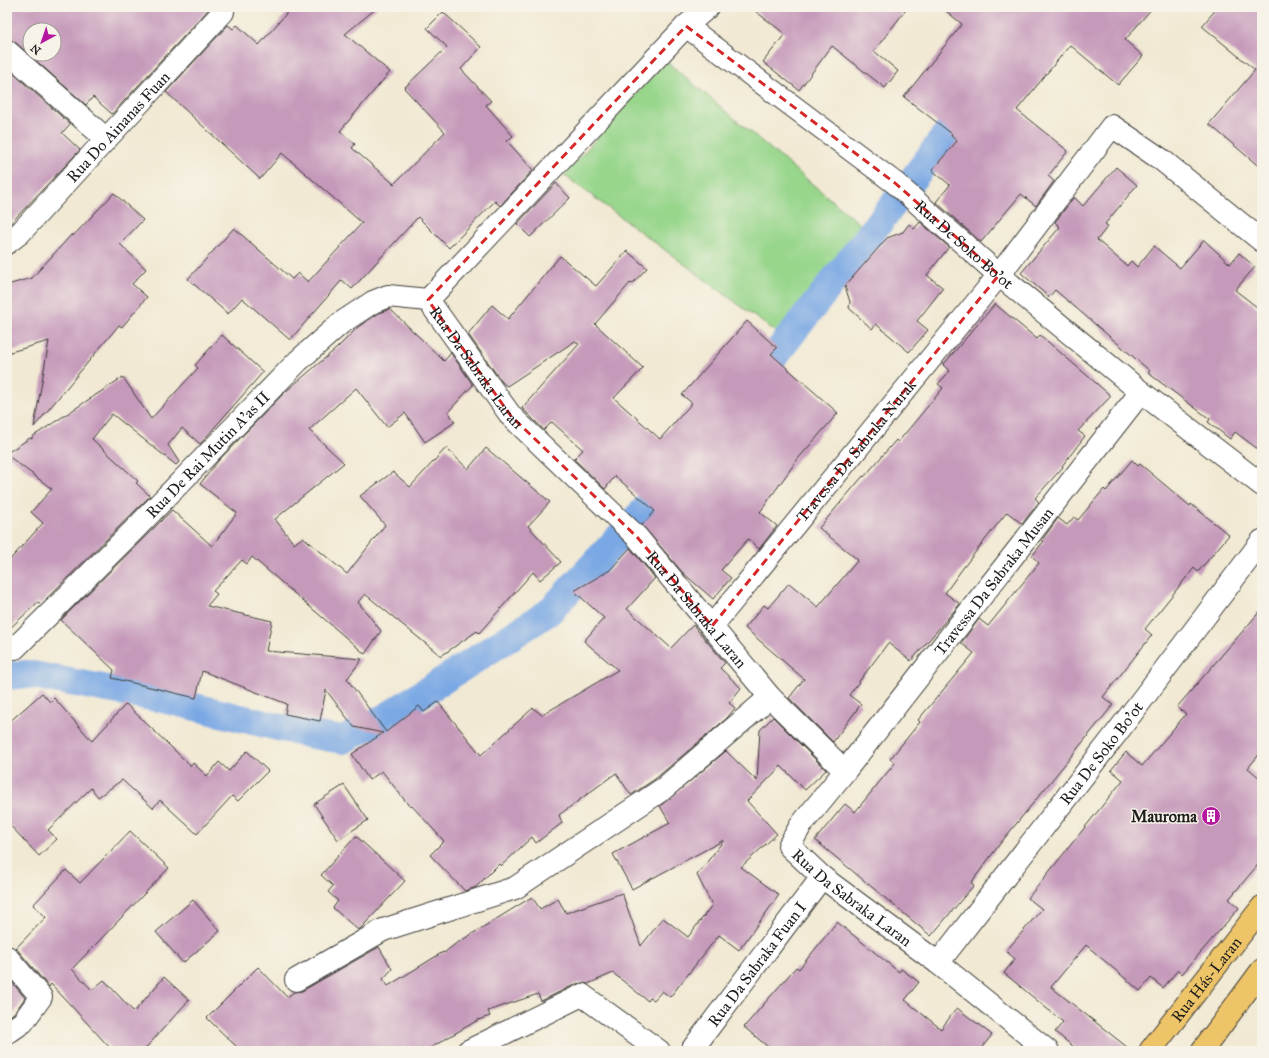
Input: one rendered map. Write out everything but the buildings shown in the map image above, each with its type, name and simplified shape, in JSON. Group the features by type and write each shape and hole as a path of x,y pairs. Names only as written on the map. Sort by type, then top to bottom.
{"main road":[{"name":"Rua Hás-Laran","path":"1150,1051 1262,907"},
{"path":"1202,1051 1262,970"}],"street":[{"name":"Rua Do Ainanas Fuan","path":"7,243 20,233 106,140 222,12 224,7"},
{"path":"428,300 686,26 708,7"},
{"name":"Rua De Soko Bo’ot","path":"686,26 895,183 999,275 1141,392 1262,485"},
{"path":"7,51 106,140"},
{"name":"Travessa Da Sabraka Nurak","path":"712,626 999,275 1112,126 1162,160 1259,233"},
{"name":"Rua De Rai Mutin A’as II","path":"7,648 15,648 134,530 298,361 341,323 372,302 388,296 428,300"},
{"name":"Rua Da Sabraka Laran","path":"428,300 512,416 637,537 770,697 846,771 801,825 789,846 822,877 938,963 1048,1051"},
{"name":"Travessa Da Sabraka Musan","path":"846,771 1141,392"},
{"name":"Rua De Soko Bo’ot","path":"938,963 1119,730 1262,541"},
{"path":"296,980 383,930 515,888 663,789 770,697"},
{"name":"Rua Da Sabraka Fuan I","path":"691,1051 822,877"},
{"path":"7,957 41,997 23,1022 7,1033"},
{"path":"468,1051 582,995 659,1051"}],"highlighted area":[{"path":"686,26 895,183 999,275 712,626 637,537 511,416 428,300"}],"green space":[{"path":"666,61 861,225 781,336 564,175"}],"waterway":[{"path":"750,387 907,187 971,101"},
{"path":"7,676 27,674 162,699 307,734 343,740 389,715 549,612 674,478"}],"place":[{"name":"Mauroma","path":"1211,816"}]}
